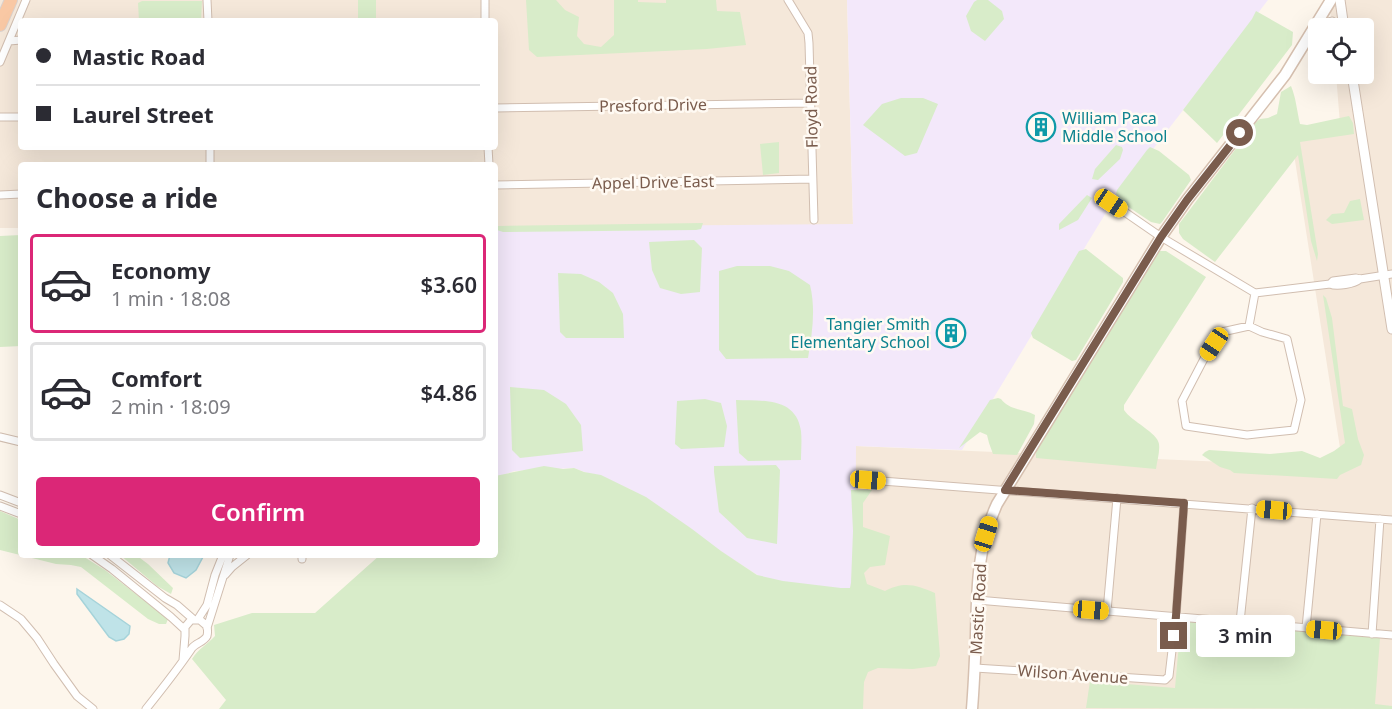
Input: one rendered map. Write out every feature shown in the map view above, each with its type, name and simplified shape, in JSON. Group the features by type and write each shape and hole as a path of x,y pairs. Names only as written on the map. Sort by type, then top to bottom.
{"highway":[{"path":"0,25 10,0"}],"main road":[{"name":"Mastic Road","path":"1320,18 1330,0"},
{"name":"Mastic Road","path":"972,709 980,562 990,521 1005,490 1161,237 1285,75 1308,39"}],"street":[{"path":"19,18 26,0"},
{"path":"207,0 208,18"},
{"path":"485,0 485,18"},
{"name":"Floyd Road","path":"788,0 808,33 814,220"},
{"path":"1340,0 1342,18"},
{"path":"0,62 18,19"},
{"path":"9,41 18,40"},
{"path":"1354,84 1388,274 1392,328"},
{"name":"Presford Drive","path":"498,108 811,103"},
{"path":"0,117 18,117"},
{"name":"Appel Drive East","path":"498,185 812,179"},
{"path":"0,195 18,194"},
{"path":"1103,197 1161,237 1255,293 1388,274"},
{"path":"1249,326 1255,293"},
{"path":"1249,326 1287,339 1301,400 1294,430 1247,435 1186,426 1182,401 1206,355 1222,332 1249,326"},
{"path":"0,437 18,441"},
{"path":"856,479 1392,519"},
{"path":"0,495 18,502"},
{"path":"1107,611 1117,498"},
{"path":"1176,616 1184,503"},
{"path":"0,506 18,513"},
{"path":"1240,622 1252,508"},
{"path":"1306,628 1317,514"},
{"path":"1372,634 1380,519"},
{"path":"96,558 163,610 190,641 197,643"},
{"path":"114,558 165,598 204,622 207,628"},
{"path":"183,660 187,623 196,619 207,605 222,558"},
{"path":"146,709 197,643 205,638 229,558"},
{"path":"223,577 243,558"},
{"path":"977,600 1392,635"},
{"path":"0,605 21,619 77,696 93,709"},
{"name":"Wilson Avenue","path":"975,668 1165,680 1169,676 1176,616"}],"shaded area":[{"path":"0,0 847,0 853,225 498,227 498,162 18,162 18,228 0,228"},
{"path":"847,0 1268,0 1113,201 962,450 856,446 855,602 765,580 630,489 574,468 514,471 498,477 498,227 853,224"},
{"path":"1329,0 1392,0 1392,709 855,709 855,446 1343,467 1291,135 1340,124 1337,84 1374,84 1374,18 1331,18"}],"green space":[{"path":"358,0 376,0 376,18 358,18"},
{"path":"526,0 556,0 565,10 579,17 577,36 584,44 601,47 614,35 614,0 666,3 666,0 716,0 717,11 740,12 746,45 537,57 529,50"},
{"path":"977,0 988,0 1002,11 1004,19 985,41 971,31 966,16"},
{"path":"142,1 202,1 201,18 139,18 138,3"},
{"path":"1256,11 1293,32 1292,45 1217,143 1183,110"},
{"path":"1291,86 1300,124 1307,125 1349,116 1353,123 1354,134 1300,142 1318,254 1317,261 1311,241 1298,155 1215,262 1183,239 1179,233 1179,224 1256,122 1277,114 1281,92"},
{"path":"901,98 923,98 938,104 917,153 905,156 863,125 882,104"},
{"path":"779,142 779,173 763,175 760,144"},
{"path":"1116,145 1122,147 1123,150 1120,159 1098,180 1092,179 1095,169"},
{"path":"1150,147 1159,151 1189,175 1191,180 1160,224 1151,222 1121,202 1116,194"},
{"path":"1087,195 1092,198 1078,220 1059,230 1059,224"},
{"path":"1360,199 1364,220 1332,224 1326,220 1332,214 1344,213 1350,201"},
{"path":"703,223 701,229 696,230 503,232 498,230 498,226"},
{"path":"18,235 18,346 0,347 0,236"},
{"path":"694,240 702,248 700,292 681,294 660,288 652,270 649,242"},
{"path":"1086,249 1123,278 1123,282 1076,360 1072,361 1033,338 1031,333 1079,251"},
{"path":"1160,251 1166,251 1206,277 1124,405 1127,414 1149,431 1159,444 1156,469 1036,458 1036,452 1155,255"},
{"path":"737,266 770,266 789,271 810,285 813,313 808,358 726,359 719,350 719,271"},
{"path":"558,273 581,274 599,282 613,293 623,314 624,338 566,338 560,332"},
{"path":"1323,295 1332,318 1343,406 1352,409 1364,455 1361,465 1340,475 1337,479 1234,473 1202,455 1209,450 1270,454 1302,451 1320,458 1345,443"},
{"path":"510,387 544,390 566,404 581,425 583,451 520,458 512,450"},
{"path":"998,398 1013,407 1035,415 1034,424 1017,455 993,454 987,435 980,432 959,448 990,400"},
{"path":"705,399 721,403 727,426 724,447 681,449 675,444 677,401"},
{"path":"736,400 777,403 793,412 801,431 801,460 748,461 739,453"},
{"path":"776,465 780,470 777,544 747,538 719,512 714,472 714,466"},
{"path":"544,466 574,468 601,475 646,497 757,575 783,581 841,588 850,588 851,583 853,531 851,490 872,490 863,503 863,527 890,536 885,565 870,567 864,573 867,584 885,591 898,586 910,585 935,593 940,656 936,666 913,669 878,668 868,672 864,682 863,709 219,709 226,700 192,659 215,636 214,625 252,613 315,613 377,558 498,558 498,475"},
{"path":"0,511 18,519 18,554 0,550"},
{"path":"32,558 86,558 105,570 168,619 166,624 159,624 148,619 81,567"},
{"path":"124,558 140,558 148,564 173,588 171,594 157,586"},
{"path":"1181,621 1380,638 1375,704 1392,706 1392,709 1086,708 1090,681 1175,688"}],"water":[{"path":"169,558 202,558 196,570 186,578 174,573 168,563"},
{"path":"77,589 130,626 129,634 124,639 116,641 109,637 77,594"}],"place":[{"name":"William Paca Middle School","path":"1041,127"},
{"name":"Tangier Smith Elementary School","path":"951,333"}],"route":[{"path":"1174,636 1184,503 1005,490 1161,237 1240,133"}]}
